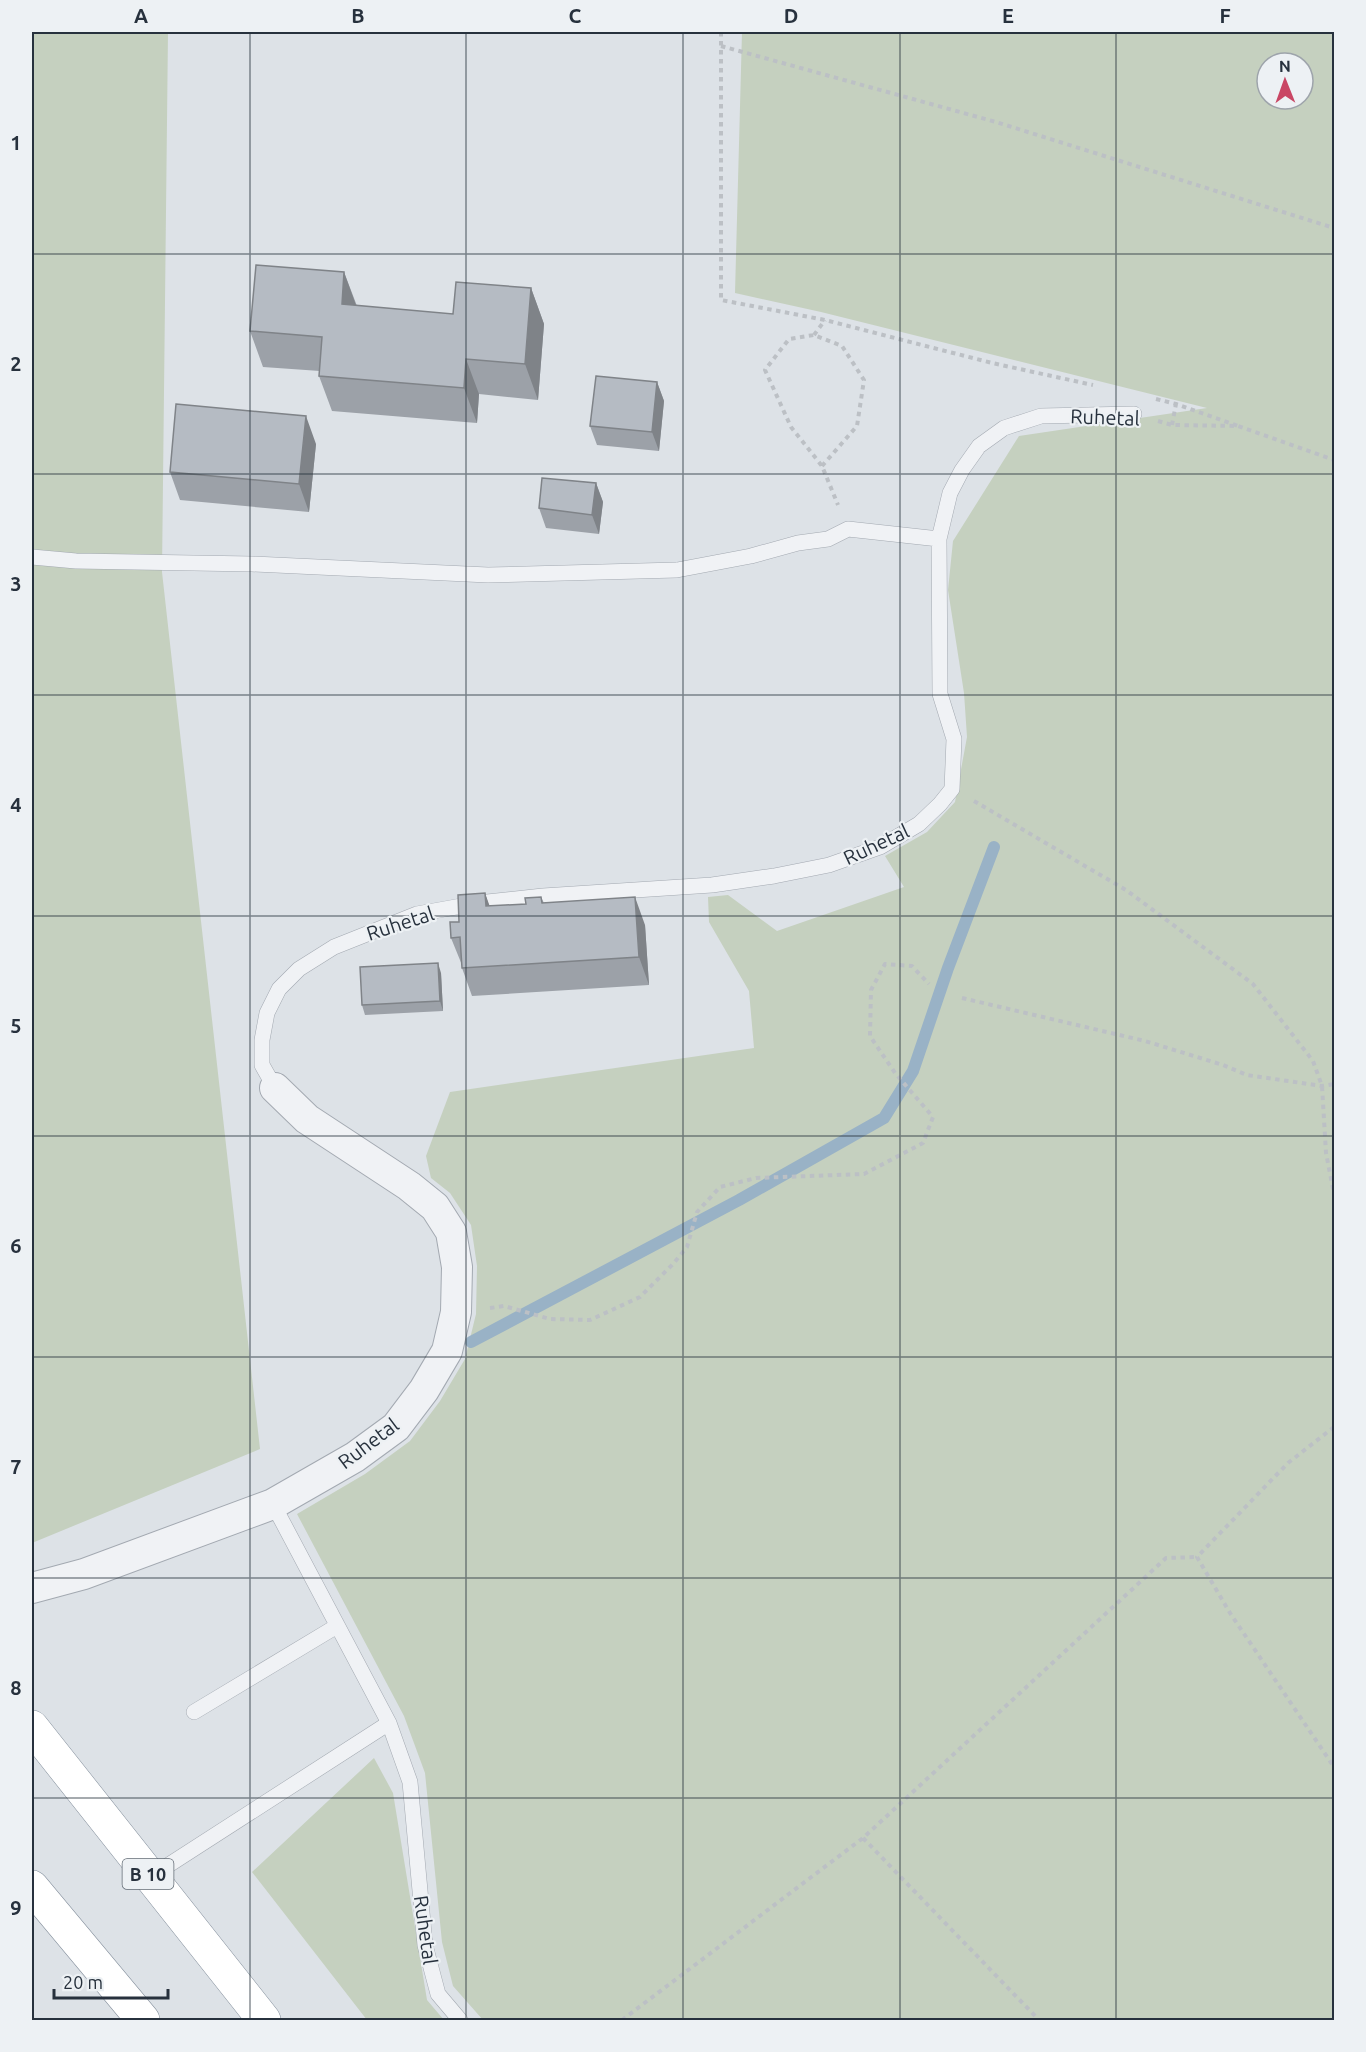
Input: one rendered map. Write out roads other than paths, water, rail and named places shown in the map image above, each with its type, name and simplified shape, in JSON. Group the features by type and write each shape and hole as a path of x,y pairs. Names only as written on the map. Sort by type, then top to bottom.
{"highway":[{"name":"B 10","path":"32,1726 264,2020"},
{"path":"32,1887 143,2020"}],"street":[{"name":"Ruhetal","path":"32,1588 84,1574 273,1504 355,1457 396,1427 424,1390 447,1351 456,1312 457,1267 451,1232 435,1207 410,1186 307,1119 275,1088"}],"lane":[{"name":"Ruhetal","path":"275,1088 262,1065 262,1040 267,1013 279,989 299,969 334,947 417,914 478,903 543,896 711,885 829,865 880,847 919,824 952,789 954,739 940,694 939,539 950,493 962,470 979,446 1004,428 1041,416 1134,414"},
{"path":"32,556 76,561 252,564 488,575 677,570 751,556 798,543 828,539 848,529 939,539"},
{"name":"Ruhetal","path":"273,1504 389,1723 410,1782 425,1945 438,1994 460,2020"},
{"path":"194,1712 337,1626"},
{"path":"150,1877 389,1723"}],"waterway":[{"path":"471,1342 739,1200 884,1118 913,1071 948,968 994,847"}]}
